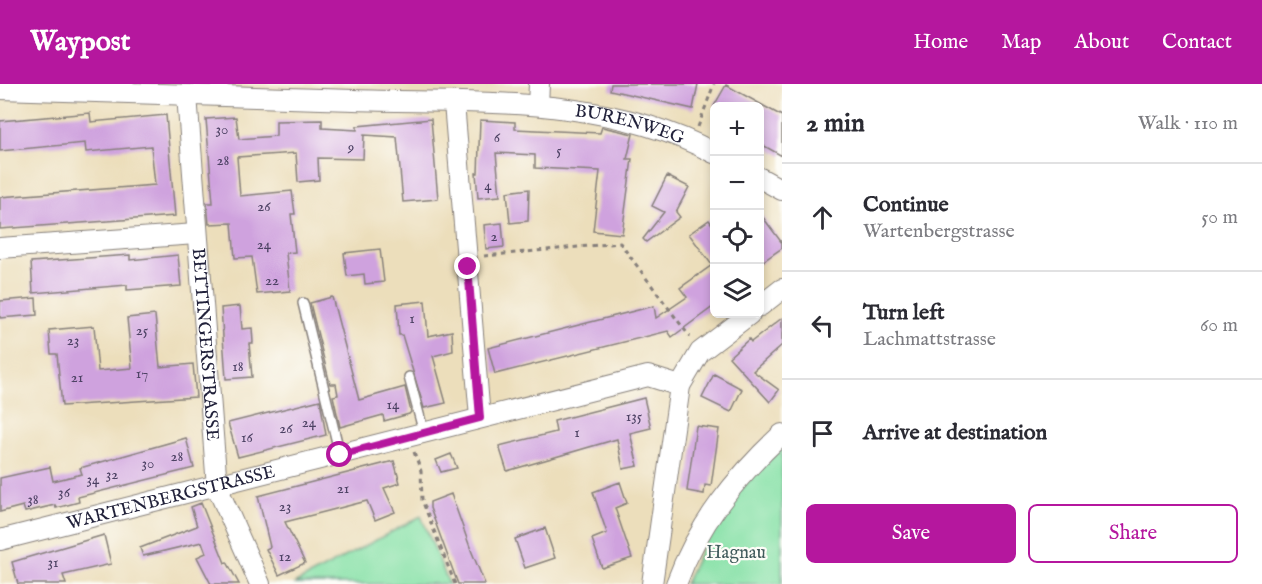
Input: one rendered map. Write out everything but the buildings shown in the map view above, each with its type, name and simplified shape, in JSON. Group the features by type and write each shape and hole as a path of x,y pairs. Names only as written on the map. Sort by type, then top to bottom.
{"street":[{"path":"538,105 539,84"},
{"name":"BURENWEG","path":"0,88 187,95 218,90 454,103 538,105 639,121 693,141 710,151"},
{"name":"BETTINGERSTRASSE","path":"187,95 217,487 260,584"},
{"path":"454,103 480,418"},
{"path":"764,181 782,190"},
{"path":"0,249 196,234"},
{"path":"764,302 782,289"},
{"path":"652,584 680,386 700,352 745,318"},
{"name":"WARTENBERGSTRASSE","path":"0,540 217,487 648,376 680,386"},
{"path":"676,584 693,543 713,511 747,467 782,434"}],"lane":[{"path":"303,303 340,455"},
{"path":"409,377 416,435"}],"path":[{"path":"693,141 714,84"},
{"path":"467,257 620,243 700,352"},
{"path":"416,435 422,500 455,584"}],"green space":[{"name":"Hagnau","path":"782,446 782,584 685,584 706,539 727,504"},
{"path":"421,516 449,584 294,584"}],"route":[{"path":"340,455 480,418 468,267"}]}
